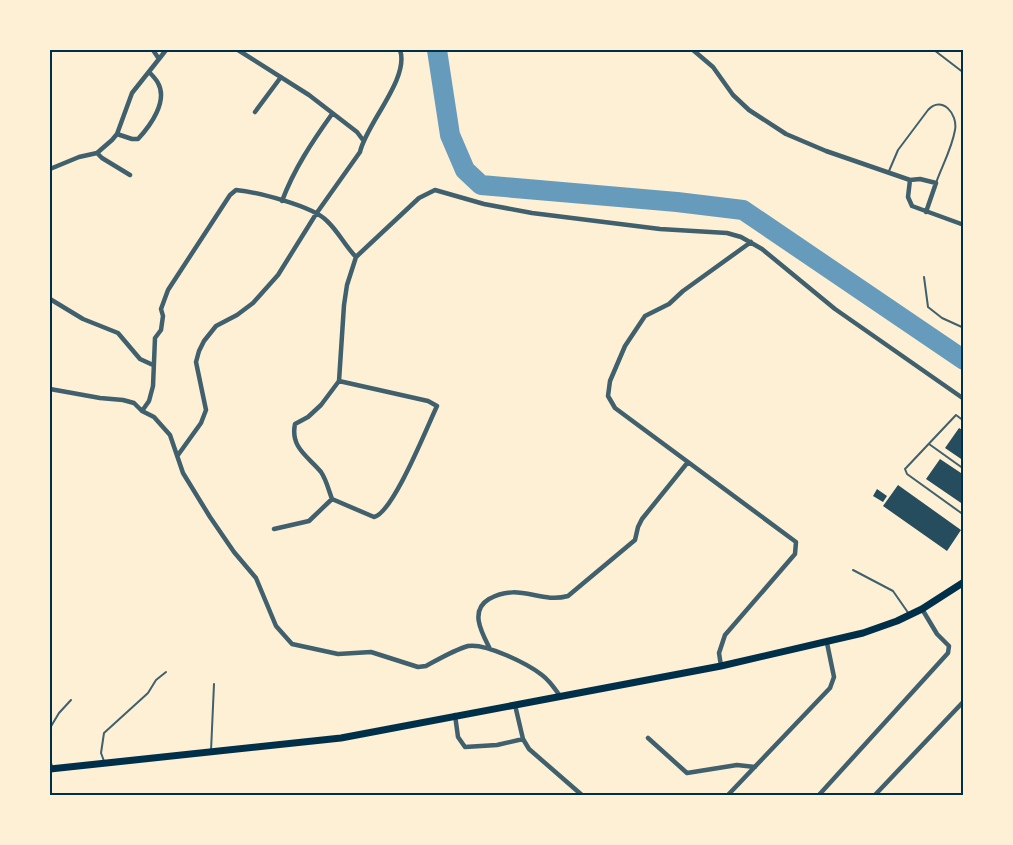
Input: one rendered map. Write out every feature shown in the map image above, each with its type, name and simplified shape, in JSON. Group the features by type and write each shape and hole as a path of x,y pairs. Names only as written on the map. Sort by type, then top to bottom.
{"main road":[{"path":"52,769 341,738 721,666 863,633 922,609 963,582"}],"street":[{"path":"153,50 159,59"},
{"path":"50,169 79,157 97,153 117,134 132,93 166,50"},
{"path":"238,50 281,77 357,132 363,140"},
{"path":"178,455 201,423 206,410 196,362 204,341 216,326 253,303 278,275 316,214 360,152 363,140 376,121 401,69 400,50"},
{"path":"693,50 713,67 733,95 749,110 786,134 888,173 910,180 920,179 936,183 926,212"},
{"path":"117,134 138,139 161,104 162,95 158,83 149,72"},
{"path":"255,112 281,77"},
{"path":"282,201 290,178 332,114"},
{"path":"97,153 130,175"},
{"path":"910,180 910,203 915,208 963,225"},
{"path":"142,411 149,401 153,386 155,338 160,330 163,315 161,309 168,290 230,195 236,190 294,203 316,214 327,221 344,245 356,257"},
{"path":"339,381 428,401 435,403 436,406 393,498 381,514 374,517 332,499 322,473 303,456 294,430 295,424 309,417 339,381 344,305 347,285 356,257 419,198 435,190 484,204 532,213 660,229 727,233 751,242 835,309 963,399"},
{"path":"721,666 719,653 725,635 795,554 796,542 615,408 608,396 610,381 625,346 645,316 669,304 683,291 751,242"},
{"path":"50,299 83,319 118,333 140,359 153,365"},
{"path":"50,389 123,400 154,417 170,435 183,473 210,518 256,578 276,626 292,644 338,654 371,652 418,667 426,666 469,646 490,649 542,675 560,696"},
{"path":"490,649 482,634 478,618 482,603 512,591 555,598 568,596 635,540 642,519 688,462"},
{"path":"274,529 309,521 332,499"},
{"path":"818,795 948,653 948,646 937,634 922,609"},
{"path":"727,795 830,688 834,677 827,643"},
{"path":"874,795 963,701"},
{"path":"515,705 529,749 583,795"},
{"path":"454,715 458,737 465,747 497,746 524,739"},
{"path":"648,738 687,774 737,765 754,767"}],"lane":[{"path":"934,50 963,73"},
{"path":"888,173 898,150 931,106 942,105 953,113 955,130 936,183"},
{"path":"924,277 928,307 942,318 963,328"},
{"path":"963,421 956,415 905,469 907,474 963,515"},
{"path":"929,444 963,469"},
{"path":"853,570 894,591 909,614"},
{"path":"105,763 101,753 104,733 166,672"},
{"path":"211,751 214,684"},
{"path":"50,728 59,713 71,700"},
{"path":"50,759 52,769"}],"building":[{"path":"959,428 964,431 964,461 945,448"},
{"path":"940,459 964,475 964,505 926,479"},
{"path":"898,485 961,530 947,551 883,506"},
{"path":"877,489 887,496 883,502 873,496"}],"waterway":[{"path":"437,50 450,135 465,170 481,185 743,210 964,360"}]}
